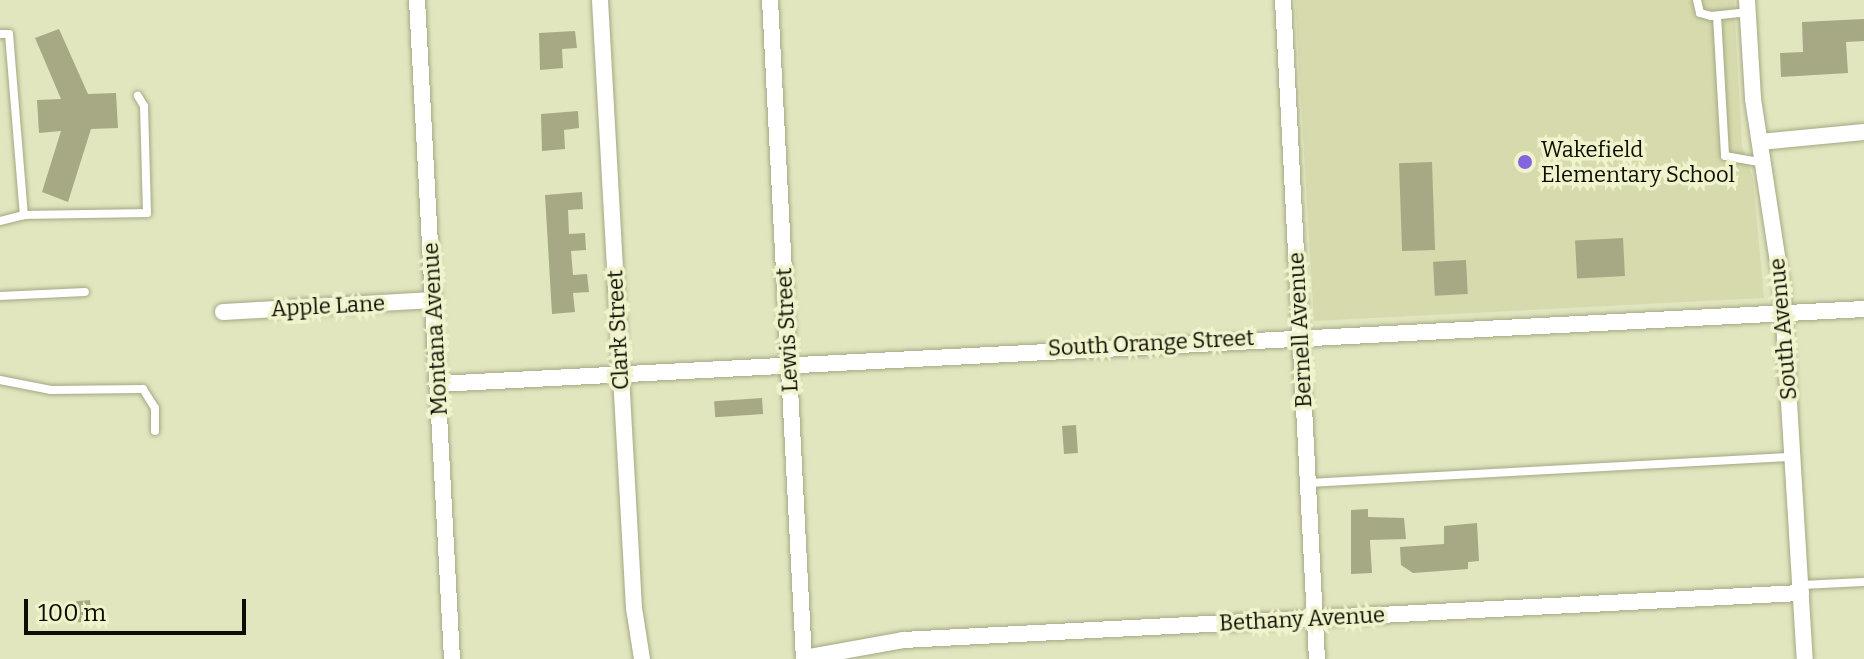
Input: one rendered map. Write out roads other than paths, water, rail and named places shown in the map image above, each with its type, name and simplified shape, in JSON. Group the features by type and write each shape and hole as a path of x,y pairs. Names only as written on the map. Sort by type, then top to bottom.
{"street":[{"name":"Montana Avenue","path":"417,0 452,659"},
{"name":"Clark Street","path":"600,0 621,374 642,659"},
{"name":"Lewis Street","path":"770,0 804,658"},
{"name":"Bernell Avenue","path":"1283,0 1317,659"},
{"name":"South Avenue","path":"1748,6 1760,142 1784,312 1805,659"},
{"path":"1760,142 1864,132"},
{"name":"Apple Lane","path":"223,312 434,300"},
{"name":"South Orange Street","path":"438,384 1301,336 1864,309"},
{"name":"Bethany Avenue","path":"804,658 903,640 1801,589"}],"lane":[{"path":"1697,0 1700,13 1717,16 1748,6"},
{"path":"1717,16 1725,156 1764,163"},
{"path":"0,34 9,34 24,215"},
{"path":"0,221 24,215 147,213 144,106 138,96"},
{"path":"0,296 85,292"},
{"path":"0,380 51,390 143,389 155,408 155,431"},
{"path":"1308,483 1793,457"},
{"path":"1801,589 1864,582"}],"place":[{"name":"Wakefield Elementary School","path":"1525,162"}]}
